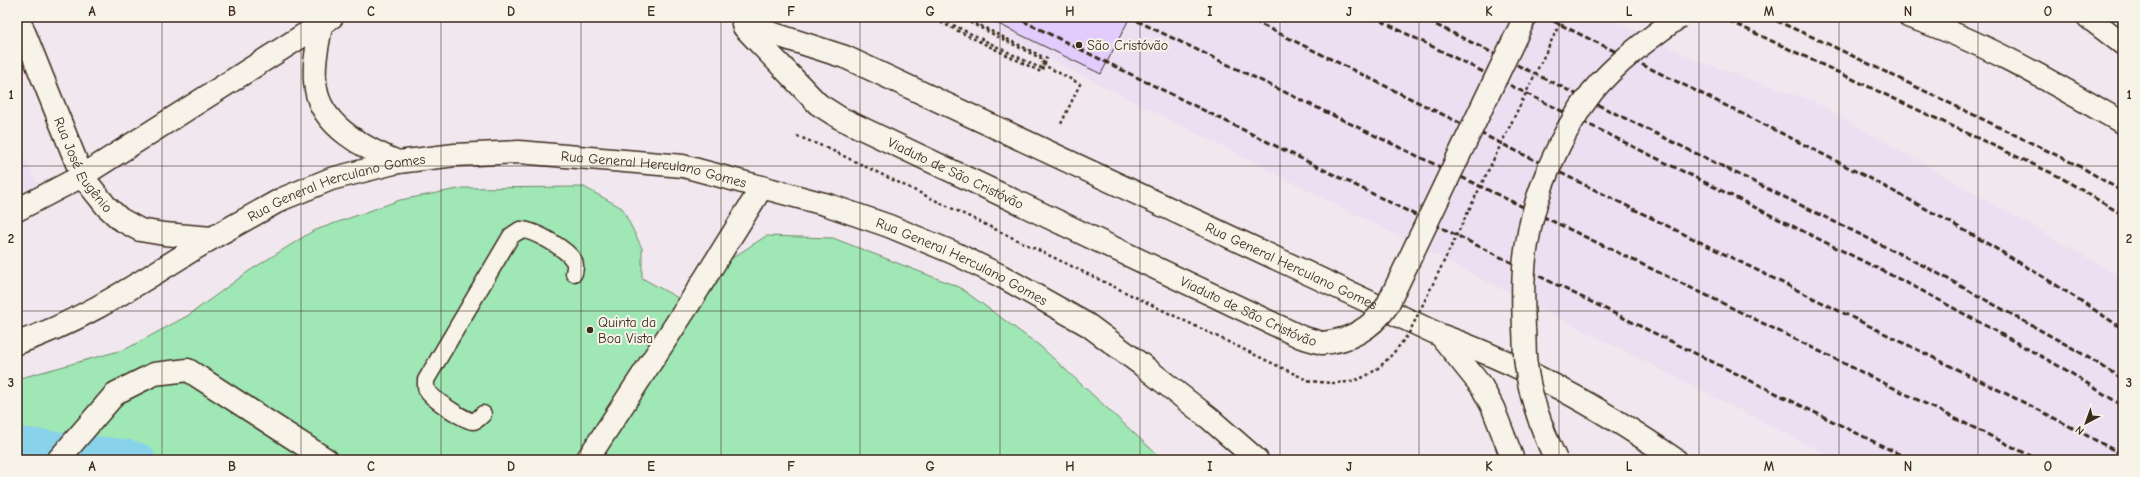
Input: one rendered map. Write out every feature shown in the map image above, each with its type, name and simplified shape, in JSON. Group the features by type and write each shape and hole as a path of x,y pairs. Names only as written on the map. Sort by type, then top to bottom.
{"main road":[{"name":"Rua José Eugênio","path":"18,17 82,176 106,206 120,219 140,230 164,234 212,238"},
{"name":"Viaduto de São Cristóvão","path":"737,21 818,104 840,118 1301,337 1322,343 1355,336 1368,328 1387,306 1524,17"},
{"path":"1556,460 1538,415 1526,365 1523,296 1527,244 1535,210 1545,179 1567,130 1592,93 1616,67 1679,17"},
{"path":"1910,17 1952,32 2123,123"},
{"path":"2088,17 2123,44"},
{"path":"17,210 82,176 326,19"},
{"path":"326,19 315,75 319,101 336,124 348,135 378,154 398,162"},
{"name":"Rua General Herculano Gomes","path":"737,21 845,57 1440,335 1482,351 1564,390 1619,421 1676,460"},
{"name":"Rua General Herculano Gomes","path":"17,343 43,334 94,309 212,238 282,199 331,179 398,162 455,155 519,152 683,166 828,205 889,226 954,253 1007,279 1100,334 1197,408 1257,460"},
{"path":"586,460 689,304 762,187"},
{"path":"1440,335 1482,387 1493,408 1512,460"},
{"path":"58,460 116,393 154,374 188,370 327,460"}],"lane":[{"path":"483,414 473,421 466,419 433,397 426,387 426,380 511,236 520,230 533,232 567,253 574,262 574,273"}],"path":[{"path":"930,17 1041,72 1047,59 963,17"},
{"path":"937,17 1040,68 1044,60 959,17"},
{"path":"797,136 827,148 1307,380 1329,384 1350,382 1378,369 1409,333 1563,17"},
{"path":"1042,64 1080,84 1048,152"}],"shaded area":[{"path":"968,17 1608,17 1698,61 1815,102 2123,278 2123,460 1838,460"},
{"path":"17,141 39,187 17,193"}],"green space":[{"name":"Quinta da Boa Vista","path":"584,187 622,208 642,248 642,278 689,304 726,262 766,236 833,238 959,287 1040,346 1163,460 17,460 17,379 126,349 189,315 249,271 313,231 400,200 463,188"}],"building":[{"name":"São Cristóvão","path":"984,17 1130,17 1101,74"}],"waterway":[{"path":"17,444 129,457 139,460"}],"railway":[{"path":"1015,17 1911,460"},
{"path":"1129,17 1712,298 2039,460"},
{"path":"1246,17 2041,411 2123,455"},
{"path":"1373,17 1917,288 2066,370 2123,406"},
{"path":"1420,17 1928,268 2076,350 2123,379"},
{"path":"1545,17 1840,163 1912,201 2054,284 2123,329"},
{"path":"1721,17 2060,177 2123,215"},
{"path":"1768,17 1828,44 2083,168 2123,192"}],"place":[{"name":"São Cristóvão","path":"1079,45"},
{"name":"Quinta da Boa Vista","path":"590,330"}]}
